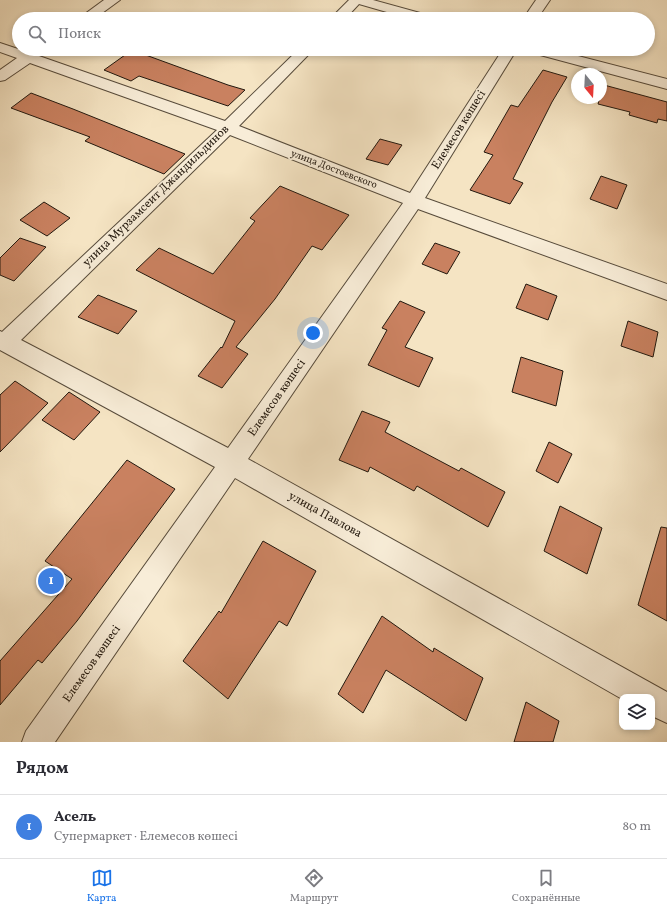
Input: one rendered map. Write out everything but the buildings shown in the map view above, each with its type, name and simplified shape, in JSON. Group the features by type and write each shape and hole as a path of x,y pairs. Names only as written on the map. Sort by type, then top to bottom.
{"street":[{"path":"95,12 113,0"},
{"path":"344,12 357,0 401,12"},
{"path":"535,12 543,0"},
{"name":"улица Достоевского","path":"0,47 12,49"},
{"path":"0,77 30,56"},
{"name":"улица Достоевского","path":"42,56 414,201 667,292"},
{"name":"улица Мурзамсеит Джандильдинов","path":"2,341 228,128 300,56"},
{"name":"Елемесов көшесі","path":"37,742 414,201 506,56"},
{"path":"561,56 667,84"},
{"name":"улица Павлова","path":"2,341 232,463 642,694"},
{"path":"655,702 667,708"}],"place":[{"name":"Асель","path":"51,581"}]}
